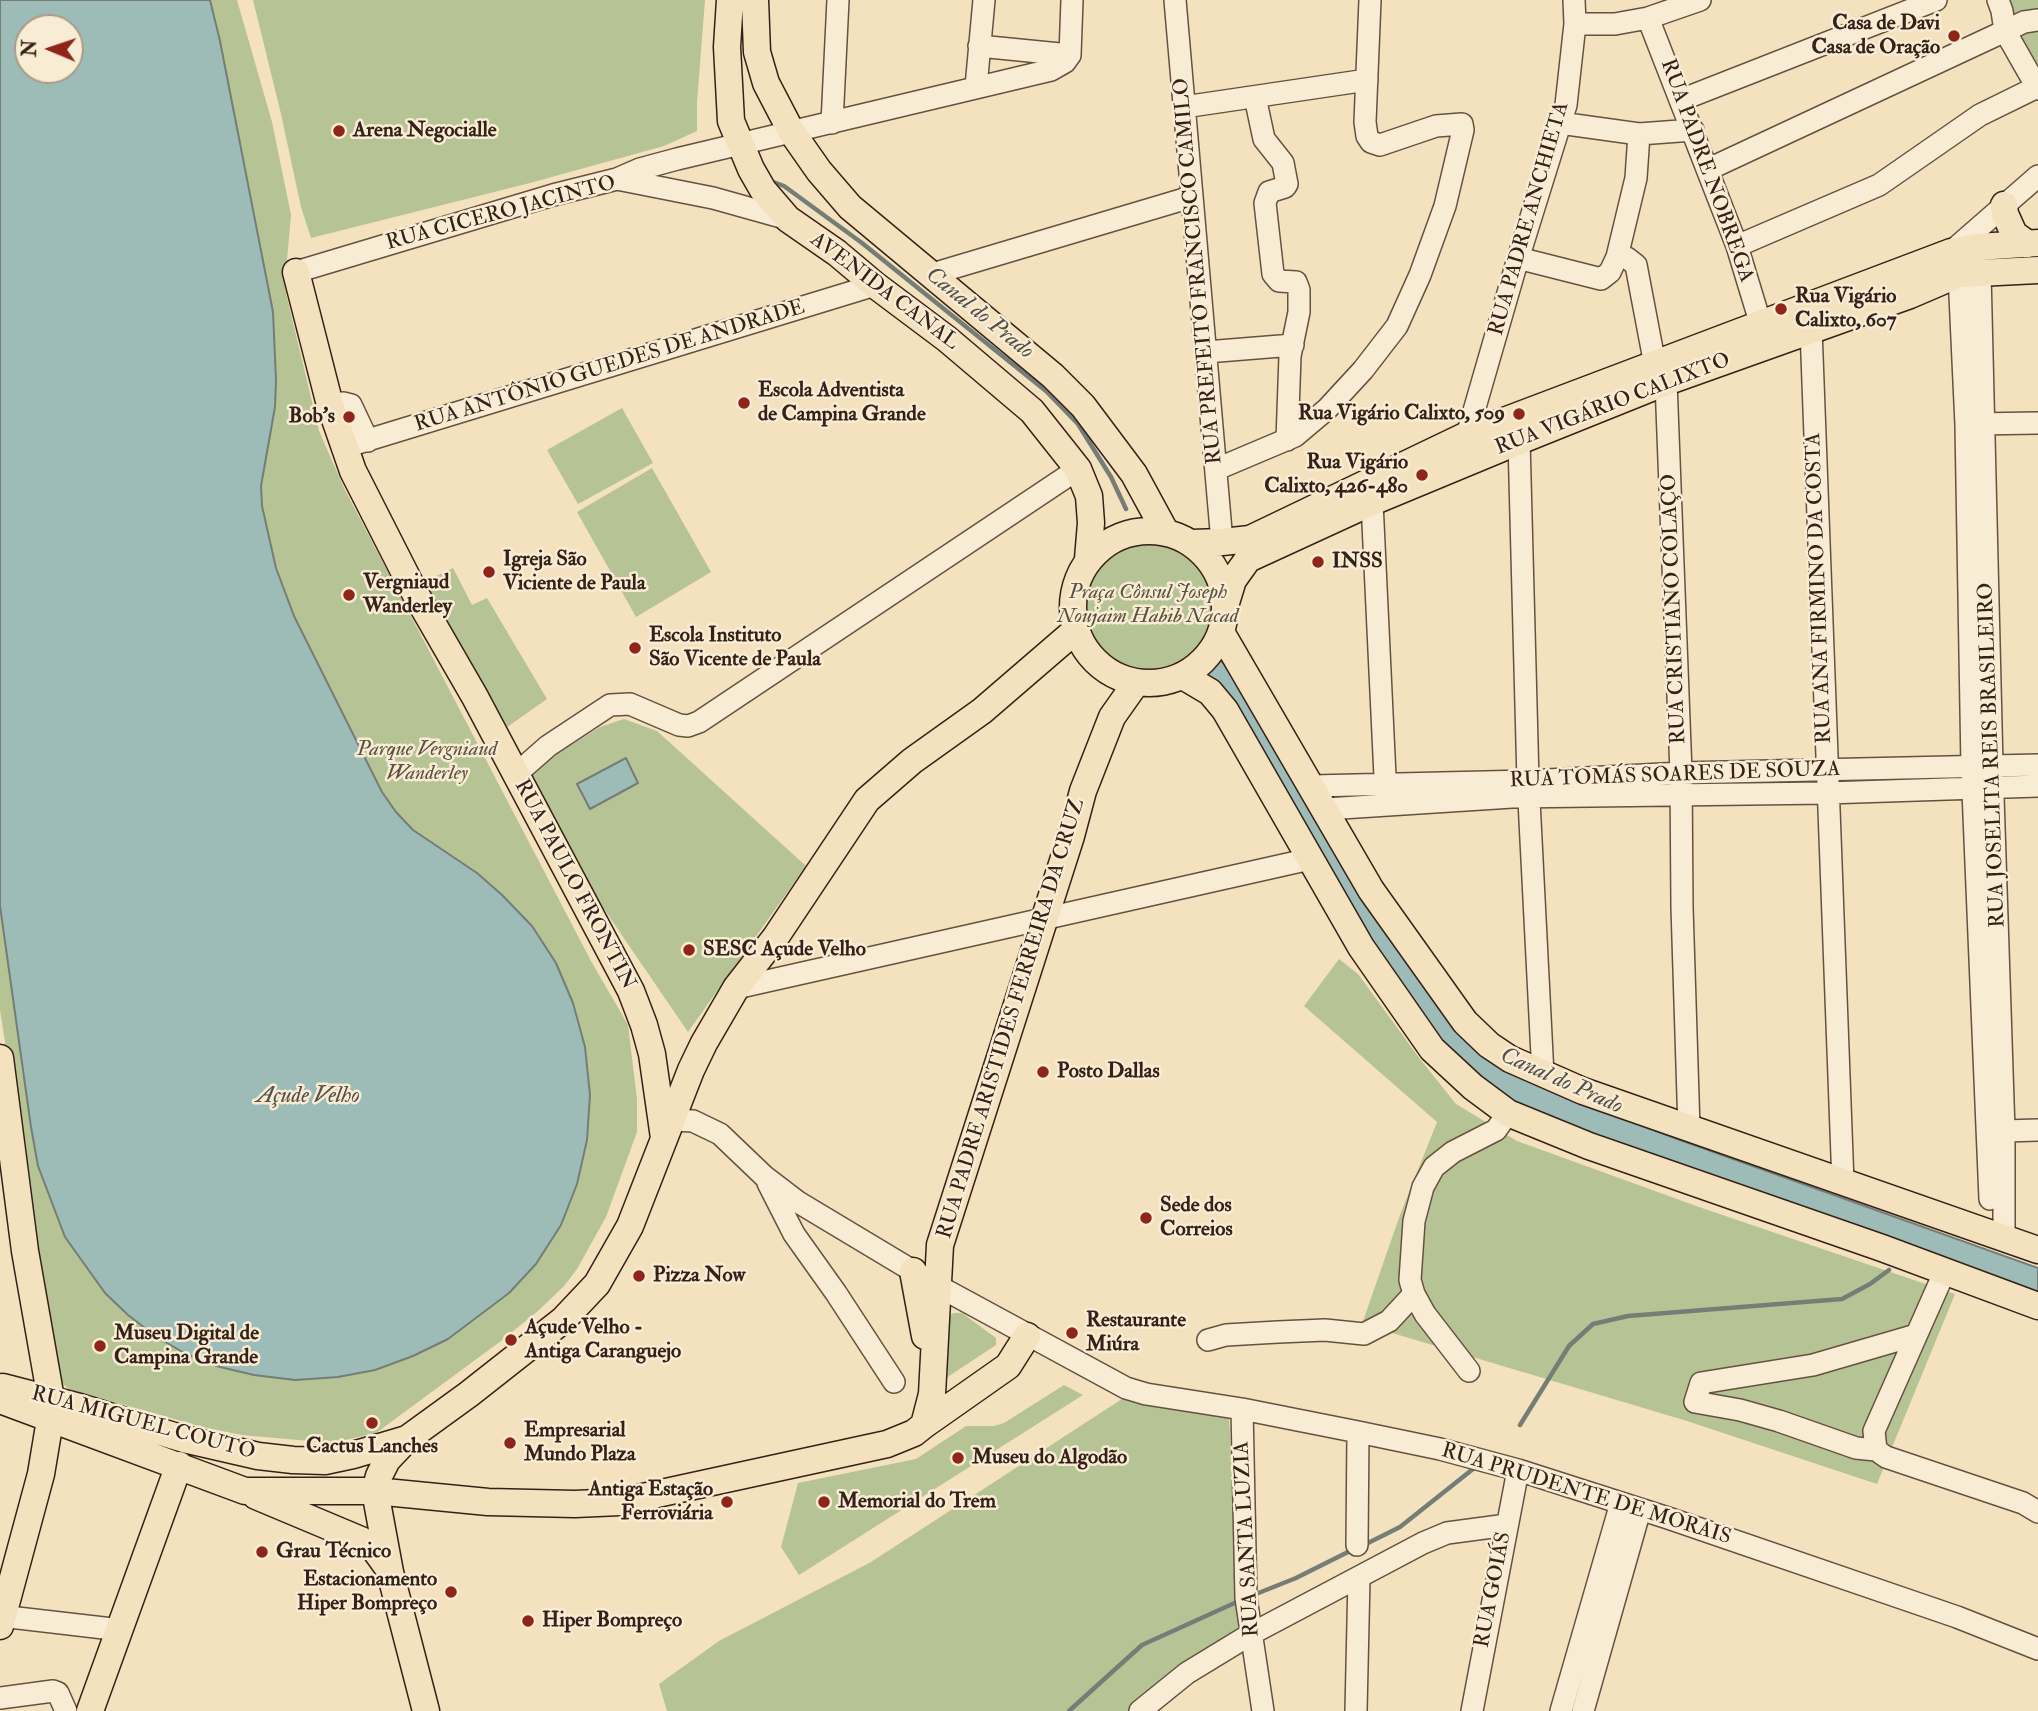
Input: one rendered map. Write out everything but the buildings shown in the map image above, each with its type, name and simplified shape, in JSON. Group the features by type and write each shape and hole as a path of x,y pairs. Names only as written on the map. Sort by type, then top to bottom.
{"main road":[{"name":"AVENIDA CANAL","path":"730,0 727,47 730,121 764,190 788,219 837,253 947,339 1032,411 1078,469 1089,496 1091,523 1088,559"},
{"name":"AVENIDA CANAL","path":"755,0 757,52 766,83 791,131 819,171 850,207 1053,376 1083,405 1133,474 1165,531"},
{"path":"727,95 754,92 766,83"},
{"path":"2004,205 2008,225 2014,234 2033,244"},
{"name":"RUA VIGÁRIO CALIXTO","path":"1192,542 1250,539 1467,435 1811,329 1910,295 1963,266 1979,247 2033,244"},
{"name":"RUA VIGÁRIO CALIXTO","path":"1223,619 1233,580 1248,559 1372,502 1519,441 1760,326 1963,266 2038,270"},
{"name":"RUA PAULO FRONTIN","path":"296,272 330,405 356,444 353,471 415,593 475,697 631,991 645,1025 668,1129 630,1226 597,1284 563,1320 443,1413"},
{"path":"1144,530 1165,531 1192,542 1206,555 1223,588 1223,619 1212,650 1199,665 1183,676 1160,683 1120,678 1092,659 1076,630 1072,605 1077,581 1088,559 1104,544 1123,534 1144,530"},
{"path":"1223,619 1371,890 1465,1023 1489,1045 1543,1075 1689,1129 2038,1250"},
{"path":"668,1129 700,1052 736,988 775,938 867,800 912,761 982,711 1076,630"},
{"path":"1183,676 1210,692 1225,710 1361,947 1432,1049 1473,1087 1508,1113 1590,1146 1882,1248 2038,1306"},
{"name":"RUA PADRE ARISTIDES FERREIRA DA CRUZ","path":"925,1425 932,1394 940,1245 1093,762 1112,717 1136,682"},
{"path":"0,1058 25,1251 51,1410 41,1474 1,1620"},
{"path":"913,1271 933,1368"},
{"name":"RUA MIGUEL COUTO","path":"0,1387 244,1491 375,1491 488,1502 620,1502 887,1444 907,1437 1008,1366 1027,1336"},
{"name":"RUA MIGUEL COUTO","path":"0,1400 258,1456 293,1460 334,1459 407,1439 443,1413"},
{"path":"407,1439 387,1460 375,1491 390,1572 426,1711"},
{"path":"90,1711 179,1465"},
{"path":"244,1491 361,1540 373,1547 390,1572"}],"street":[{"path":"832,123 838,0"},
{"path":"976,87 984,0"},
{"path":"617,178 640,169 791,131 1037,75 1065,62 1070,55 1072,0"},
{"name":"RUA PREFEITO FRANCISCO CAMILO","path":"1175,0 1223,542"},
{"path":"1217,469 1295,436 1327,409 1363,370 1396,326 1420,275 1445,206 1463,130 1462,124 1436,126 1380,145 1371,142 1367,136 1365,122 1370,0"},
{"name":"RUA PADRE ANCHIETA","path":"1467,435 1566,105 1575,24 1574,0"},
{"path":"1575,24 1615,24 1648,18 1700,0"},
{"path":"1681,100 1936,0"},
{"path":"1737,246 1879,185 1980,115 2037,88 2005,31 2003,11 1998,0"},
{"name":"RUA PADRE NOBREGA","path":"1648,18 1709,169 1737,246 1760,326"},
{"path":"1709,169 2024,22 2038,20"},
{"path":"979,46 1070,55"},
{"path":"1184,107 1367,80"},
{"path":"1255,97 1264,139 1283,163 1287,184 1269,192 1265,203 1273,274 1279,281 1296,282 1299,290 1299,312 1290,356 1287,440"},
{"path":"1560,123 1639,134 1693,130"},
{"path":"1518,258 1601,279 1610,272 1617,257 1636,178 1639,134"},
{"path":"1963,266 2004,205 2038,176"},
{"name":"RUA CICERO JACINTO","path":"296,272 617,178 713,198 788,219"},
{"path":"929,275 1191,197"},
{"name":"RUA CRISTIANO COLAÇO","path":"1617,257 1627,258 1636,265 1660,374 1681,784 1689,1129"},
{"name":"RUA JOSELITA REIS BRASILEIRO","path":"1963,266 1975,424 1998,1236"},
{"name":"RUA ANTÔNIO GUEDES DE ANDRADE","path":"356,444 875,285"},
{"name":"RUA ANA FIRMINO DA COSTA","path":"1811,329 1843,1183"},
{"path":"1206,352 1293,345"},
{"path":"1975,424 2038,423"},
{"path":"1519,441 1529,789 1543,1075"},
{"path":"515,775 548,746 610,705 630,704 679,725 688,726 699,722 1078,469"},
{"path":"1372,502 1386,794"},
{"name":"RUA TOMÁS SOARES DE SOUZA","path":"1681,784 1827,793 1983,777 2038,765"},
{"name":"RUA TOMÁS SOARES DE SOUZA","path":"1312,786 1386,794 1681,784 1826,771 1983,777 2038,786"},
{"name":"RUA JOSELITA REIS BRASILEIRO","path":"1983,777 2004,1131 1998,1236"},
{"name":"RUA TOMÁS SOARES DE SOUZA","path":"1326,809 1386,794"},
{"path":"736,988 1310,859"},
{"path":"1469,1371 1425,1314 1414,1294 1410,1280 1414,1221 1423,1187 1434,1167 1453,1152 1496,1129 1508,1113"},
{"path":"668,1129 693,1121 720,1134 764,1176 794,1234 894,1382"},
{"path":"2004,1131 2038,1130"},
{"name":"RUA PRUDENTE DE MORAIS","path":"764,1176 798,1202 938,1286 1126,1388 1440,1449 1518,1470 1957,1617 2038,1649"},
{"path":"1875,1450 1874,1431 1944,1273"},
{"path":"1208,1340 1226,1335 1325,1330 1364,1334 1389,1321 1414,1294"},
{"path":"1916,1335 1813,1365 1701,1383 1695,1402 1766,1417 1856,1448 1875,1450 1886,1457 2023,1503 2038,1512"},
{"name":"RUA SANTA LUZIA","path":"1242,1409 1249,1616 1263,1711"},
{"path":"1357,1545 1358,1432"},
{"name":"RUA GOIÁS","path":"1472,1711 1518,1470"},
{"path":"1561,1711 1631,1506"},
{"path":"1583,1711 1617,1584 1631,1506"},
{"path":"1140,1711 1187,1673 1249,1616 1360,1577 1423,1543 1447,1534 1507,1525"},
{"path":"1356,1711 1360,1577"},
{"path":"1,1620 121,1630"},
{"path":"0,1698 53,1691 58,1693 66,1711"}],"green space":[{"name":"Parque Vergniaud Wanderley","path":"210,0 237,0 272,122 291,215 286,293 319,431 345,490 591,961 628,1025 637,1099 637,1132 606,1217 577,1269 564,1286 501,1341 376,1433 332,1443 242,1435 202,1427 69,1389 58,1380 0,1010 0,906 38,1166 65,1237 105,1293 128,1315 155,1336 186,1354 220,1367 295,1380 338,1377 375,1370 448,1339 509,1293 561,1225 577,1184 587,1140 590,1095 585,1047 573,1003 556,963 532,926 501,894 477,873 413,830 396,812 382,792 294,616 276,568 262,506 261,486 275,407 273,312"},
{"path":"253,0 705,0 697,131 664,146 311,238 301,207"},
{"path":"2007,0 2038,0 2038,75 2011,33"},
{"path":"622,408 653,463 578,504 547,450"},
{"path":"652,468 711,572 636,617 577,512"},
{"name":"Praça Cônsul Joseph Noujaim Habib Nacad","path":"1148,540 1173,545 1194,559 1208,580 1213,605 1208,630 1194,651 1173,665 1148,670 1123,665 1102,651 1088,630 1083,605 1088,580 1102,559 1123,545"},
{"path":"453,568 472,605 487,598 547,699 503,730 424,582"},
{"name":"SESC Açude Velho","path":"624,719 657,731 806,866 688,1032 576,868 523,775 600,727"},
{"path":"1339,959 1358,974 1456,1104 1517,1141 1699,1207 1955,1294 1877,1484 1687,1421 1362,1324 1400,1215 1437,1122 1304,1006"},
{"path":"962,1313 996,1338 996,1345 940,1382 947,1316"},
{"name":"Museu do Algodão","path":"1064,1385 1083,1395 799,1575 781,1547 798,1483 916,1459 966,1426 994,1426 1004,1423"},
{"path":"1122,1399 1229,1418 1241,1632 1144,1711 667,1711 659,1684 719,1641 871,1562"}],"water":[{"name":"Açude Velho","path":"0,0 210,0 273,312 275,407 261,486 262,506 276,568 294,616 382,792 396,812 413,830 477,873 501,894 532,926 556,963 573,1003 585,1047 590,1095 587,1140 577,1184 561,1225 536,1264 509,1293 448,1339 413,1356 375,1370 338,1377 295,1380 220,1367 186,1354 155,1336 105,1293 65,1237 38,1166 0,906"},
{"path":"1221,660 1510,1070 1555,1093 1680,1140 2038,1268 2038,1298 1505,1104 1450,1057 1391,981 1202,679"},
{"path":"626,758 638,783 590,809 577,784"}],"waterway":[{"name":"Canal do Prado","path":"773,182 784,186 862,243 1046,391 1078,424 1111,477 1126,509"},
{"path":"1520,1425 1569,1346 1593,1324 1628,1316 1842,1299 1889,1270"},
{"path":"1362,1546 1400,1527 1478,1465"},
{"path":"1251,1596 1296,1578 1354,1549"},
{"path":"1069,1711 1142,1645 1239,1601"}],"place":[{"name":"Casa de Davi Casa de Oração","path":"1954,36"},
{"name":"Arena Negocialle","path":"339,131"},
{"name":"Rua Vigário Calixto, 607","path":"1781,309"},
{"name":"Escola Adventista de Campina Grande","path":"744,403"},
{"name":"Rua Vigário Calixto, 509","path":"1519,414"},
{"name":"Bob's","path":"349,417"},
{"name":"Rua Vigário Calixto, 426-480","path":"1422,475"},
{"name":"INSS","path":"1318,562"},
{"name":"Igreja São Viciente de Paula","path":"489,572"},
{"name":"Vergniaud Wanderley","path":"349,595"},
{"name":"Escola Instituto São Vicente de Paula","path":"635,648"},
{"name":"SESC Açude Velho","path":"689,950"},
{"name":"Posto Dallas","path":"1043,1072"},
{"name":"Sede dos Correios","path":"1146,1218"},
{"name":"Pizza Now","path":"639,1276"},
{"name":"Restaurante Miúra","path":"1072,1333"},
{"name":"Açude Velho - Antiga Caranguejo","path":"511,1340"},
{"name":"Museu Digital de Campina Grande","path":"100,1346"},
{"name":"Cactus Lanches","path":"372,1423"},
{"name":"Empresarial Mundo Plaza","path":"510,1443"},
{"name":"Museu do Algodão","path":"958,1458"},
{"name":"Antiga Estação Ferroviária","path":"727,1502"},
{"name":"Memorial do Trem","path":"824,1502"},
{"name":"Grau Técnico","path":"262,1552"},
{"name":"Estacionamento Hiper Bompreço","path":"451,1592"},
{"name":"Hiper Bompreço","path":"528,1621"}]}
